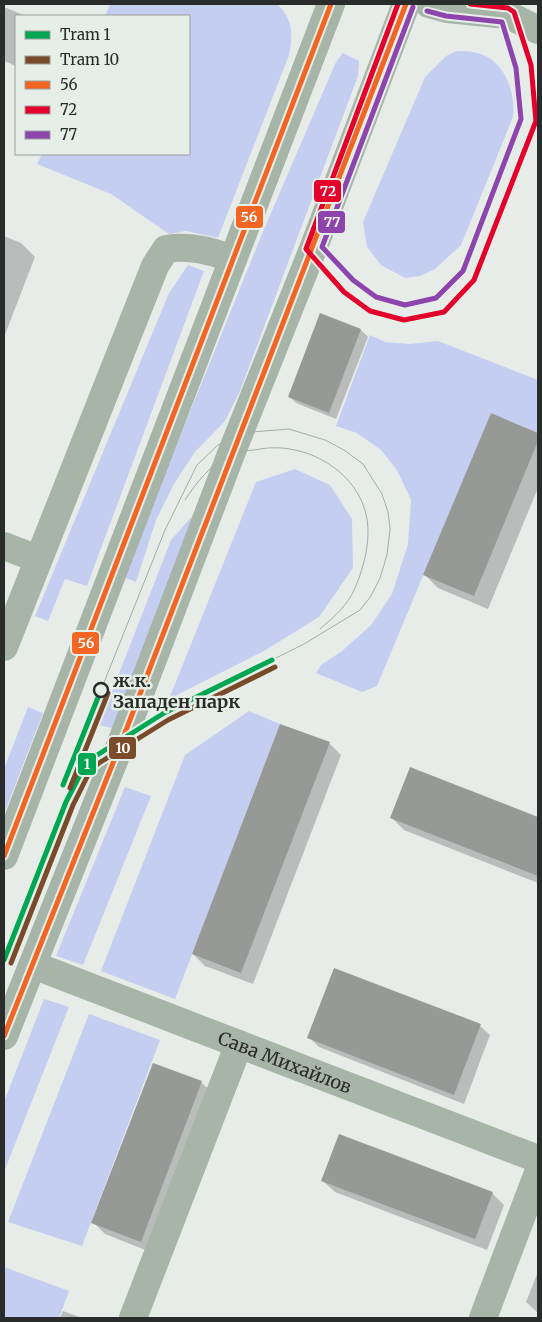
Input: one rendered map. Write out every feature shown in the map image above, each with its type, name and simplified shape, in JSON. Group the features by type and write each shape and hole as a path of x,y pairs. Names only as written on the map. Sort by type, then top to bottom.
{"street":[{"path":"4,856 331,4"},
{"path":"4,1036 123,738 406,4"},
{"path":"428,4 447,9 497,9 538,30"},
{"path":"4,647 155,266 166,249 179,247 196,248 234,258"},
{"path":"4,546 38,559"},
{"name":"Сава Михайлов","path":"32,965 538,1159"},
{"path":"132,1318 239,1044"},
{"path":"483,1318 538,1173"}],"shaded area":[{"path":"110,4 277,4 286,15 291,34 289,55 218,238 186,231 169,234 111,194 37,164 42,155 190,155 190,15 105,15"},
{"path":"457,51 472,52 486,56 501,69 510,87 513,117 461,245 435,269 420,276 405,278 381,265 367,247 363,222 425,77 446,56"},
{"path":"343,53 359,61 358,76 240,391 225,421 195,452 174,484 156,520 136,582 123,577 262,234 336,62"},
{"path":"188,265 204,271 87,586 65,579 48,621 35,616 169,293"},
{"path":"370,335 385,342 409,344 438,341 538,380 538,433 491,413 377,686 362,692 316,673 321,665 342,651 371,625 392,594 408,544 411,500 397,470 381,450 357,433 336,426"},
{"path":"295,469 330,485 352,519 353,568 319,617 264,651 169,699 256,482"},
{"path":"197,511 112,728 99,725 171,540"},
{"path":"28,707 43,713 4,814 4,769"},
{"path":"249,711 280,724 175,999 101,971 185,755"},
{"path":"125,787 151,796 83,965 56,956"},
{"path":"44,999 69,1007 4,1172 4,1102"},
{"path":"89,1014 160,1040 82,1246 8,1222"},
{"path":"4,1267 69,1291 59,1318 4,1318"}],"building":[{"path":"320,313 361,329 329,413 288,397"},
{"path":"491,413 538,433 538,441 474,596 423,575"},
{"path":"280,724 330,742 241,973 192,954"},
{"path":"410,767 538,817 538,876 390,818"},
{"path":"334,968 481,1024 454,1095 307,1038"},
{"path":"153,1063 202,1081 141,1242 91,1223"},
{"path":"339,1134 493,1192 475,1239 321,1181"}],"tram line":[{"path":"101,690 165,530 197,465 218,445 240,433 289,429 325,440 344,450 363,464 382,494 388,512 390,529 387,555 380,578 371,596 360,610 304,644 272,660"},
{"path":"185,500 210,469 233,453 241,451 277,448 295,450 312,455 327,463 341,474 353,487 362,502 368,526 367,547 360,575 351,596 341,609 320,629"},
{"name":"1","path":"4,960 66,802 84,767 94,757 164,713 272,660"},
{"name":"10","path":"11,963 73,805 90,771 99,763 168,720 275,667"},
{"name":"1","path":"63,785 101,690"},
{"name":"10","path":"70,788 108,693"}],"transit line":[{"name":"56","path":"4,856 331,4"},
{"name":"72","path":"398,4 306,249 344,292 370,311 404,320 444,312 474,280 536,121 531,65 514,12 508,8 470,4"},
{"name":"56","path":"4,1036 123,738 406,4"},
{"name":"77","path":"413,7 322,247 353,280 376,297 405,305 436,298 463,271 521,119 516,68 502,22 446,16 427,11"}],"place":[{"name":"ж.к. Западен парк","path":"101,690"}]}
